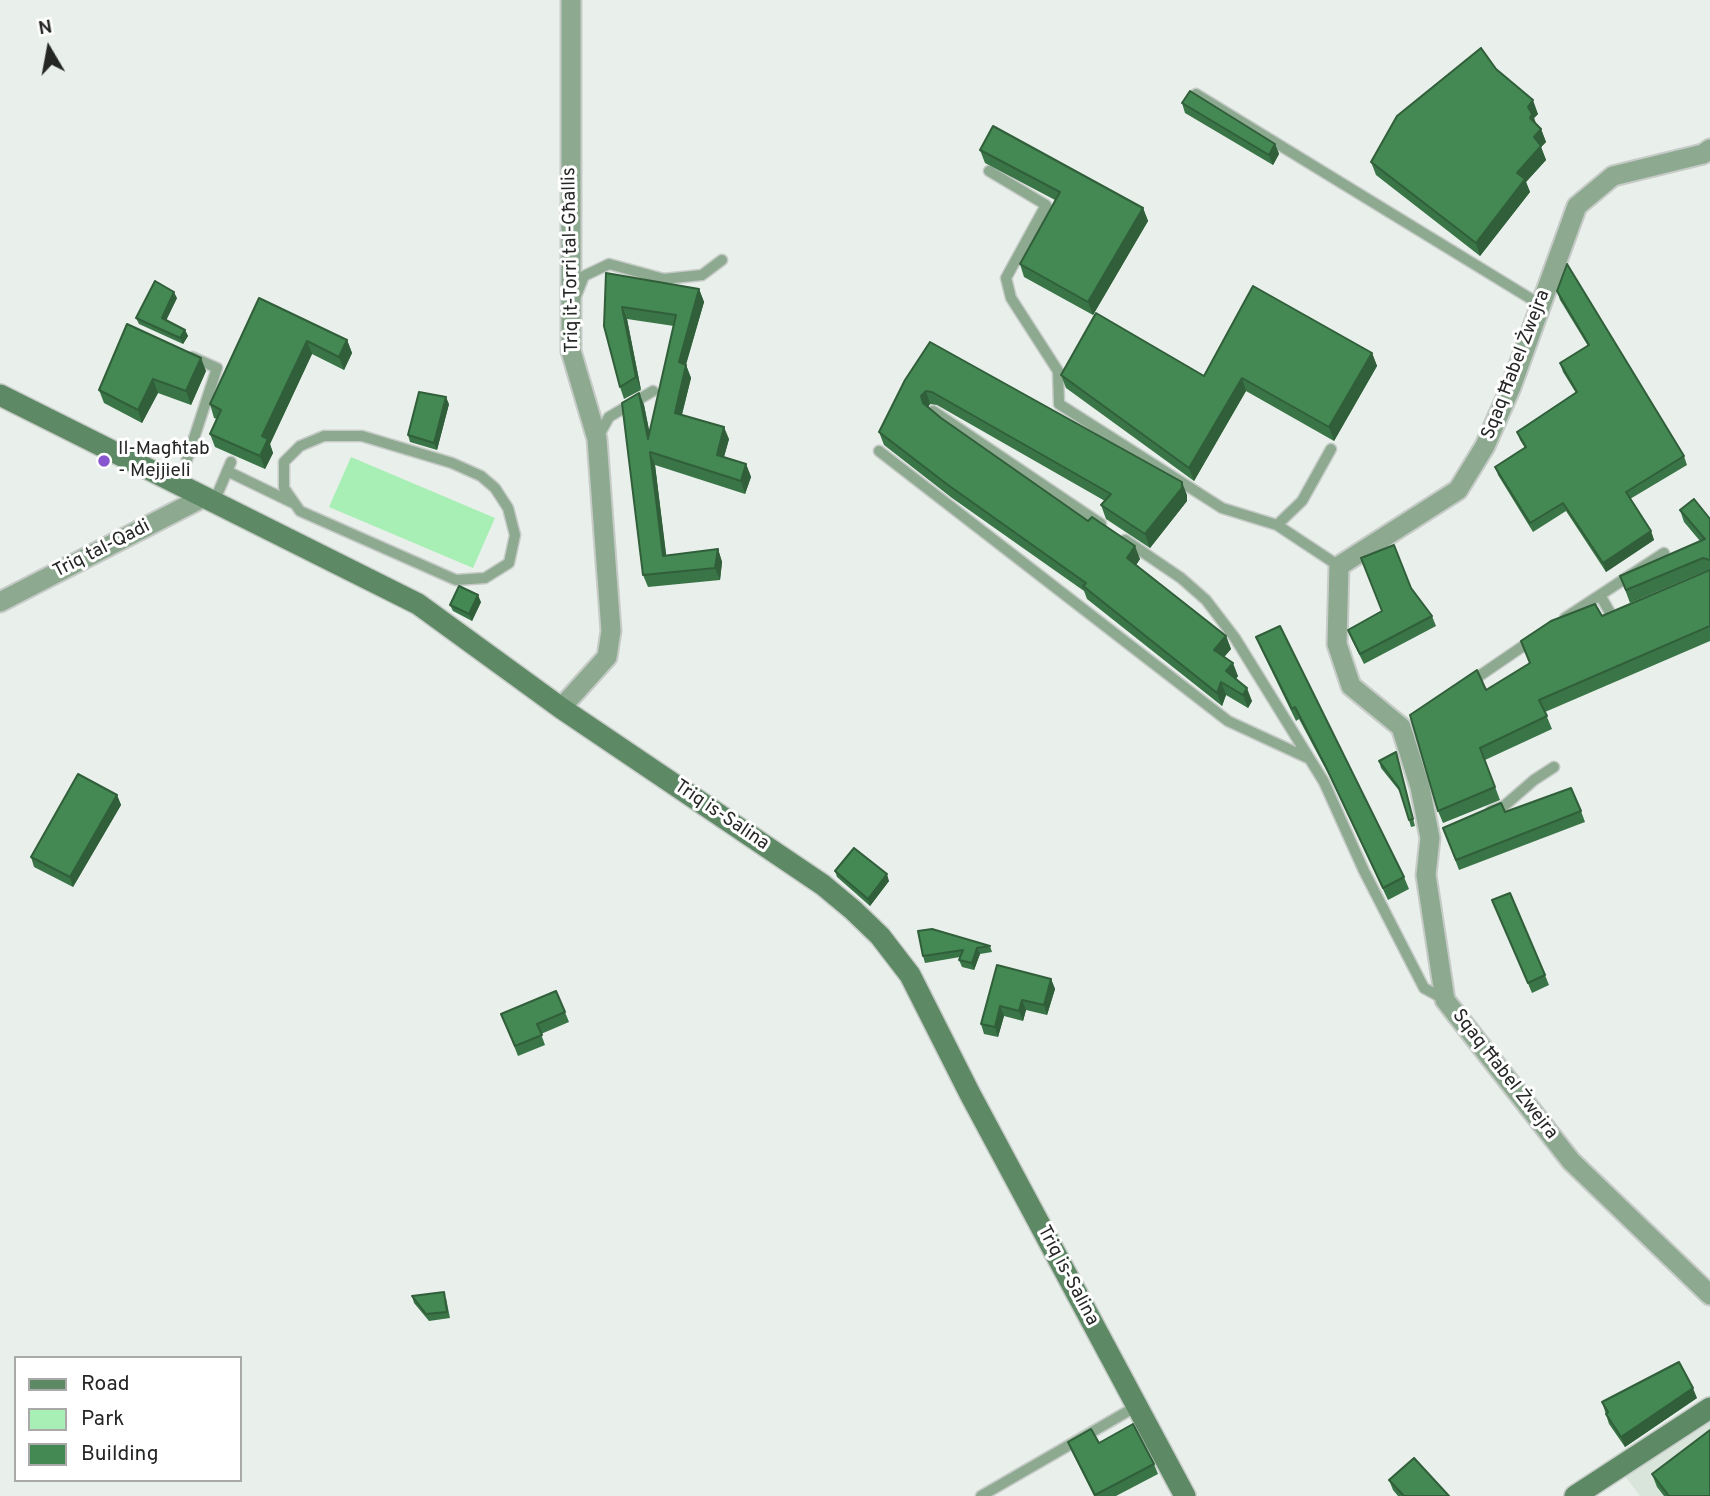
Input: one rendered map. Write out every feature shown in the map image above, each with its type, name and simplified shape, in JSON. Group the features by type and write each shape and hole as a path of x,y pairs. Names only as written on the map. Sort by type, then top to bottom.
{"main road":[{"name":"Triq is-Salina","path":"0,395 418,604 561,708 823,885 853,910 897,955 910,975 970,1094 1185,1496"},
{"path":"1575,1496 1710,1408"}],"street":[{"name":"Triq it-Torri tal-Għallis","path":"561,708 607,657 611,631 597,439 571,351 571,0"},
{"name":"Sqaq Ħabel Żwejra","path":"1710,149 1703,154 1614,176 1577,206 1511,387 1485,446 1458,490 1339,566 1337,644 1351,686 1407,724 1420,787 1436,835 1426,876 1446,1000 1571,1161 1710,1295"},
{"name":"Triq tal-Qadi","path":"0,602 209,500"}],"lane":[{"path":"1196,94 1541,305"},
{"path":"989,171 1046,205 1006,278 1011,298 1058,371 1059,404 1222,508 1277,525 1339,566"},
{"path":"570,310 584,276 609,264 664,279 702,275 722,260"},
{"path":"179,485 217,368 182,352"},
{"path":"597,439 609,417 653,391"},
{"path":"933,411 1181,578 1206,600 1235,638 1310,759 1424,988 1446,1000"},
{"path":"209,500 229,467 293,503 308,516 456,580 477,580 496,574 509,563 515,546 508,508 495,488 481,476 452,463 362,436 324,436 310,440 291,454 281,472 284,488 293,503"},
{"path":"1277,525 1302,501 1331,449"},
{"path":"879,452 1228,721 1310,759"},
{"path":"1556,625 1664,553"},
{"path":"1600,595 1613,618 1625,612"},
{"path":"1457,691 1545,632"},
{"path":"1479,815 1504,806 1554,767"},
{"path":"981,1496 1137,1406"}],"shaded area":[{"path":"1710,1408 1710,1496 1640,1496 1619,1468"}],"green space":[{"path":"351,457 495,518 473,568 329,507"}],"building":[{"path":"1481,48 1496,69 1533,100 1528,107 1532,114 1530,118 1541,129 1534,137 1541,146 1517,173 1525,179 1476,243 1371,162 1397,116"},
{"path":"1190,91 1275,144 1269,155 1182,103"},
{"path":"993,126 1143,208 1088,302 1020,264 1060,192 980,150"},
{"path":"1567,264 1684,456 1626,492 1651,531 1603,563 1563,503 1530,523 1495,467 1526,447 1517,432 1577,392 1560,363 1589,345 1557,291"},
{"path":"606,273 699,289 679,362 686,365 675,413 724,427 717,455 746,464 741,481 650,452 663,556 718,549 715,568 643,575 622,403 639,393 648,439 676,315 622,307 636,377 620,387 604,326"},
{"path":"155,281 174,292 162,318 185,330 180,338 136,318"},
{"path":"1253,286 1372,353 1329,427 1242,378 1189,468 1061,375 1096,313 1204,376"},
{"path":"259,298 347,340 339,357 307,341 262,436 268,439 260,456 210,434 221,410 210,404"},
{"path":"127,324 201,358 186,391 153,379 138,410 99,390"},
{"path":"930,342 1182,482 1182,488 1145,534 1101,505 1111,494 932,392 926,391 921,396 923,403 941,418 1088,521 1092,517 1135,546 1127,558 1226,636 1214,650 1233,663 1226,671 1247,688 1243,695 1221,682 1217,693 1083,586 1086,583 948,485 879,432 905,380"},
{"path":"419,392 446,397 434,443 408,435"},
{"path":"1694,499 1710,519 1710,560 1703,558 1626,590 1620,576 1705,539 1680,510"},
{"path":"1394,545 1411,588 1432,616 1360,654 1348,630 1382,611 1361,558"},
{"path":"1710,570 1710,626 1539,700 1547,716 1480,748 1495,787 1438,811 1410,715 1477,670 1486,690 1530,663 1521,641 1551,621 1595,604 1602,616"},
{"path":"459,586 478,595 469,614 450,605"},
{"path":"1280,626 1404,877 1383,888 1326,767 1295,707 1292,709 1256,637"},
{"path":"1396,752 1413,819 1409,820 1399,788 1379,761"},
{"path":"78,774 117,795 70,877 31,857"},
{"path":"1571,788 1581,811 1456,860 1443,828 1501,803 1505,812"},
{"path":"854,848 887,874 868,899 835,871"},
{"path":"1510,893 1545,975 1528,983 1492,900"},
{"path":"932,929 990,946 977,948 972,963 959,960 963,950 923,956 918,931"},
{"path":"997,965 1051,979 1044,1005 1022,1000 1019,1011 1000,1006 995,1027 981,1024"},
{"path":"556,991 565,1012 537,1024 542,1035 515,1046 501,1014"},
{"path":"444,1292 447,1312 426,1314 412,1296"},
{"path":"1679,1362 1693,1388 1621,1437 1606,1414 1608,1412 1602,1402"},
{"path":"1133,1424 1154,1464 1095,1495 1068,1442 1091,1429 1099,1443"},
{"path":"1710,1430 1710,1496 1669,1496 1652,1474"},
{"path":"1414,1458 1449,1496 1404,1496 1389,1480"}],"place":[{"name":"Il-Magħtab - Mejjieli","path":"104,461"}]}
